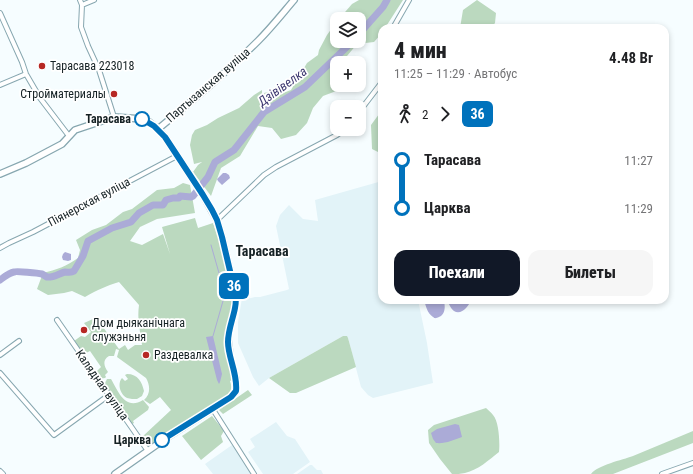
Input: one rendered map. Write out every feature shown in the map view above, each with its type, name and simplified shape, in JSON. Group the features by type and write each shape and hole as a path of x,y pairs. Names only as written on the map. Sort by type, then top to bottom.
{"street":[{"path":"80,0 82,5 81,27 99,70 114,117"},
{"path":"82,5 94,0"},
{"name":"Партызанская вуліца","path":"0,174 26,164 62,144 75,130 114,117 142,119 158,128 232,66 267,32 294,0"},
{"path":"395,24 409,0"},
{"path":"0,13 26,74 40,98 69,136"},
{"path":"0,85 26,74"},
{"path":"366,103 378,87"},
{"path":"115,474 212,408 231,397 236,391 237,386 230,357 228,339 235,307 235,292 217,220 195,182 158,128"},
{"path":"217,220 264,175 276,167 337,136"},
{"name":"Піянерская вуліца","path":"0,248 177,156"},
{"name":"Калядная вуліца","path":"57,320 148,451"},
{"path":"0,355 19,341"},
{"path":"0,373 54,435 109,396"},
{"path":"212,408 254,474"},
{"path":"662,474 693,463"},
{"path":"0,471 3,474"}],"shaded area":[{"path":"378,182 378,304 419,304 433,383 373,398 361,387 348,338 343,336 269,378 259,386 253,377 238,343 238,322 242,298 247,299 260,297 289,289 276,226 280,215 289,205 303,219 318,221 315,200"},
{"path":"276,422 287,436 295,439 310,462 293,474 263,474 248,452 255,447 250,439"},
{"path":"232,445 252,474 213,474 205,464"},
{"path":"310,465 317,470 321,470 323,474 297,474"}],"green space":[{"path":"359,0 403,0 388,24 378,24 378,38 374,42 366,43 366,12 345,12 352,4"},
{"path":"477,0 496,13 495,23 461,24 463,10"},
{"path":"330,31 330,48 354,48 347,56 330,56 330,92 334,92 323,96 313,108 307,123 296,135 281,139 272,128 258,126 240,156 221,168 211,196 193,172 202,162 194,164 190,145 192,135 195,130 239,108 262,90 262,98 264,93 277,90 283,93 291,90 307,63 318,55"},
{"path":"378,115 378,152 372,149 371,125"},
{"path":"183,183 190,185 195,213 157,219 140,227 130,241 142,245 163,234 170,254 162,227 195,218 198,228 213,223 220,243 232,293 232,308 224,340 232,380 230,381 231,389 224,399 163,439 158,439 148,446 142,437 171,410 160,397 150,404 144,400 148,395 149,389 146,378 117,357 119,350 116,349 114,356 109,356 105,359 105,365 108,372 105,375 105,378 98,379 95,375 101,367 90,351 84,354 74,341 81,336 85,337 91,332 84,323 93,319 97,325 100,323 119,349 125,345 128,350 135,345 142,345 138,310 139,305 119,282 102,288 85,297 72,291 48,295 37,289 43,273 52,271 78,258 80,250 76,240 92,230 106,225 123,212 132,209 157,190 174,188"},
{"path":"343,336 347,336 348,338 356,367 296,393 290,393 269,378"},
{"path":"127,374 137,377 142,385 144,391 142,396 137,399 127,398 121,391 120,380 122,378 125,381 128,379 125,375"},
{"path":"107,379 111,379 119,394 127,401 137,403 143,400 149,407 148,410 133,421 134,423 132,424 104,385"},
{"path":"248,390 252,395 223,414 219,410"},
{"path":"486,408 497,422 499,452 470,472 452,474 429,443 428,430 434,425"},
{"path":"212,416 224,431 221,436 223,442 201,460 182,436"},
{"path":"693,431 693,443 613,474 591,474 604,465 633,456"}],"water":[{"path":"223,173 229,175 230,178 222,185 217,179"},
{"path":"65,252 71,254 71,260 63,260 62,257"},
{"path":"425,304 445,304 443,314 437,318 433,317 428,311"},
{"path":"449,304 469,304 467,307 459,312 453,310"},
{"path":"213,336 222,374 219,384 206,337"},
{"path":"455,424 459,425 462,437 446,442 436,443 431,433 437,429"}],"waterway":[{"name":"Дзівівелка","path":"366,26 383,7 387,0"},
{"name":"Дзівівелка","path":"0,280 8,274 16,272 42,274 47,277 65,272 73,272 83,256 88,241 112,228 131,222 139,213 153,205 163,205 166,200 179,198 180,196 193,196 208,177 215,162 234,150 264,112 305,87 346,48"},
{"path":"211,245 225,294 213,336"}],"bus line":[{"name":"36","path":"142,119 158,128 165,137 212,210 217,220 222,237 236,300 228,339 228,348 237,386 236,391 231,397 162,440"}],"place":[{"name":"Тарасава 223018","path":"42,66"},
{"name":"Стройматериалы","path":"114,94"},
{"name":"Тарасава","path":"142,119"},
{"name":"Дом дыяканічнага служэньня","path":"84,330"},
{"name":"Раздевалка","path":"146,355"},
{"name":"Царква","path":"162,440"}],"district":[{"name":"Тарасава","path":"262,251"}]}
